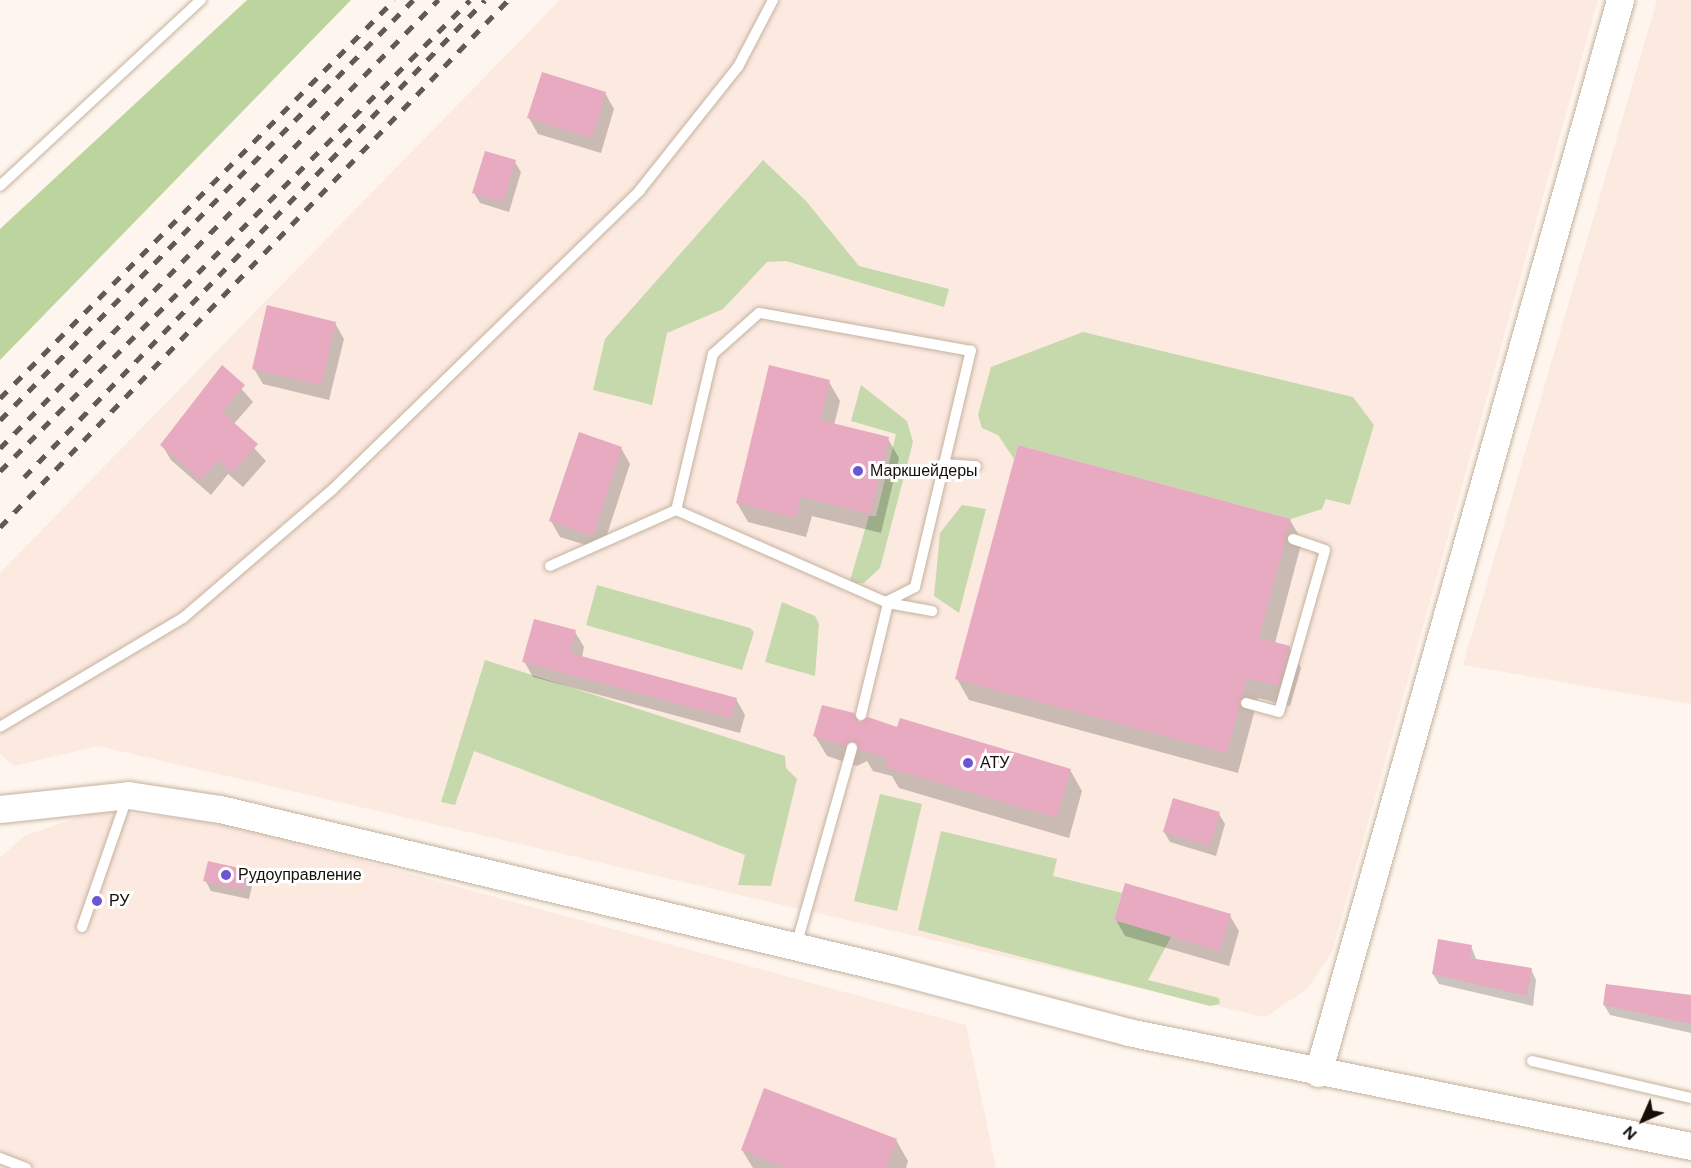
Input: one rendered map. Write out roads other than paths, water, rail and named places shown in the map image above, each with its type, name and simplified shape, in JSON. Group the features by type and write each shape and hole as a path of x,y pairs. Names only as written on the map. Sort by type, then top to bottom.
{"street":[{"path":"1318,1073 1620,0"},
{"path":"0,809 128,795 220,809 1318,1073 1691,1146"}],"lane":[{"path":"0,186 201,0"},
{"path":"0,727 183,618 332,490 640,190 738,67 773,0"},
{"path":"676,510 713,354 759,313 971,351 915,586 888,603 861,715"},
{"path":"944,464 975,466"},
{"path":"550,566 676,510 888,603 932,611"},
{"path":"1246,703 1279,712 1325,550 1293,539"},
{"path":"795,949 852,748"},
{"path":"82,927 128,795"},
{"path":"1532,1060 1691,1098"},
{"path":"0,1158 26,1168"}],"railway":[{"path":"0,398 394,0"},
{"path":"0,420 413,0"},
{"path":"0,448 438,0"},
{"path":"0,471 470,0"},
{"path":"24,477 485,0"},
{"path":"0,527 508,0"}],"place":[{"name":"Маркшейдеры","path":"858,471"},
{"name":"АТУ","path":"968,763"},
{"name":"Рудоуправление","path":"226,875"},
{"name":"РУ","path":"97,901"}]}
